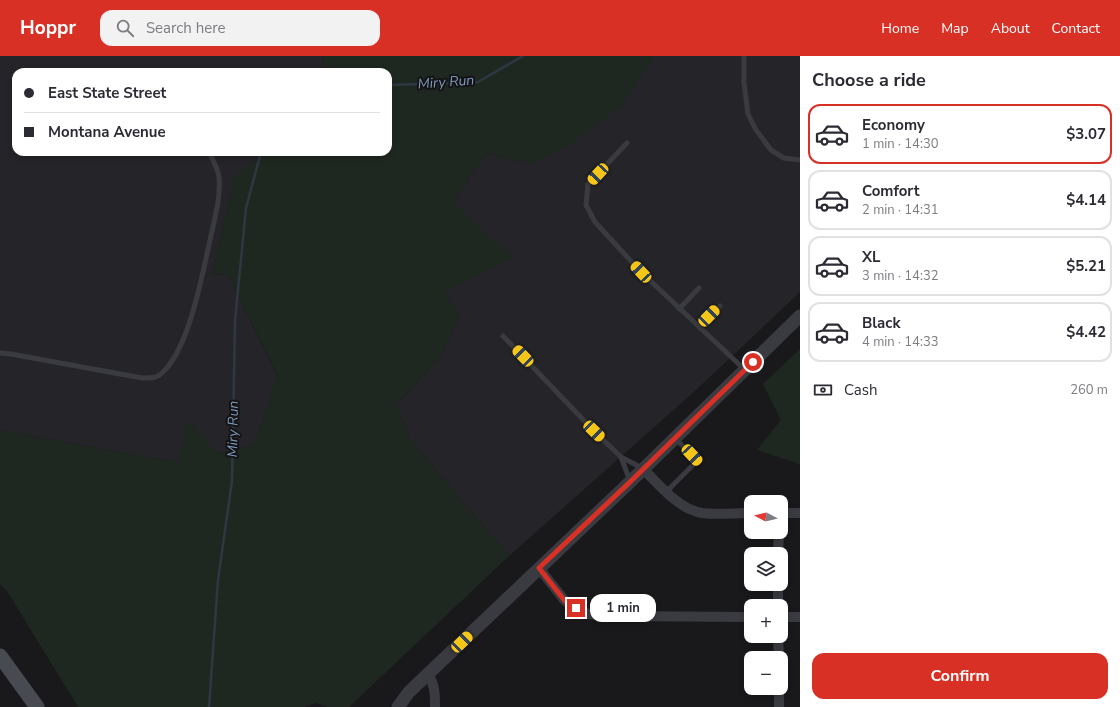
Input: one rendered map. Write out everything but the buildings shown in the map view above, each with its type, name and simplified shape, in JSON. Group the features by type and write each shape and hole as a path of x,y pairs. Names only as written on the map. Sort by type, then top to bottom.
{"main road":[{"path":"0,656 37,707"}],"street":[{"path":"398,707 409,692 630,482 800,316"},
{"path":"643,469 680,504 701,512 744,513"},
{"path":"788,513 800,513"},
{"path":"539,568 565,601 588,614 611,616 744,617"},
{"path":"788,617 800,617"},
{"path":"428,674 435,689 435,707"},
{"path":"779,695 779,707"}],"lane":[{"path":"744,56 744,83 748,114 756,130 771,150 784,158 800,160"},
{"path":"627,143 588,184 586,205 595,222 641,272 678,309 745,370"},
{"path":"0,353 142,378 154,378 161,374 169,366 176,354 197,299 216,212 219,190 219,177 211,156"},
{"path":"678,309 700,288"},
{"path":"699,327 720,306"},
{"path":"503,336 621,457 643,469"},
{"path":"666,491 697,461 675,438"},
{"path":"621,457 630,482"}],"shaded area":[{"path":"0,56 322,56 324,68 12,68 12,156 262,156 235,176 212,275 228,274 277,376 255,445 179,463 0,430"},
{"path":"322,56 654,56 620,107 568,146 531,163 486,154 453,202 513,258 444,292 460,317 441,356 396,405 410,439 509,556 349,707 328,707 316,703 304,707 78,707 7,591 0,584 0,430 179,463 187,419 219,454 255,445 277,375 228,274 212,275 235,175 261,156 392,156 392,68 324,68"},
{"path":"654,56 800,56 800,292 695,391 509,556 410,439 396,405 441,356 460,317 444,292 453,202 486,154 531,163 620,107"},
{"path":"800,349 800,464 757,450 781,420 763,384"}],"waterway":[{"name":"Miry Run","path":"392,85 478,82 523,56"},
{"name":"Miry Run","path":"209,707 218,580 232,481 235,321 246,208 260,156"}],"route":[{"path":"576,608 565,601 539,568 753,362"}]}
